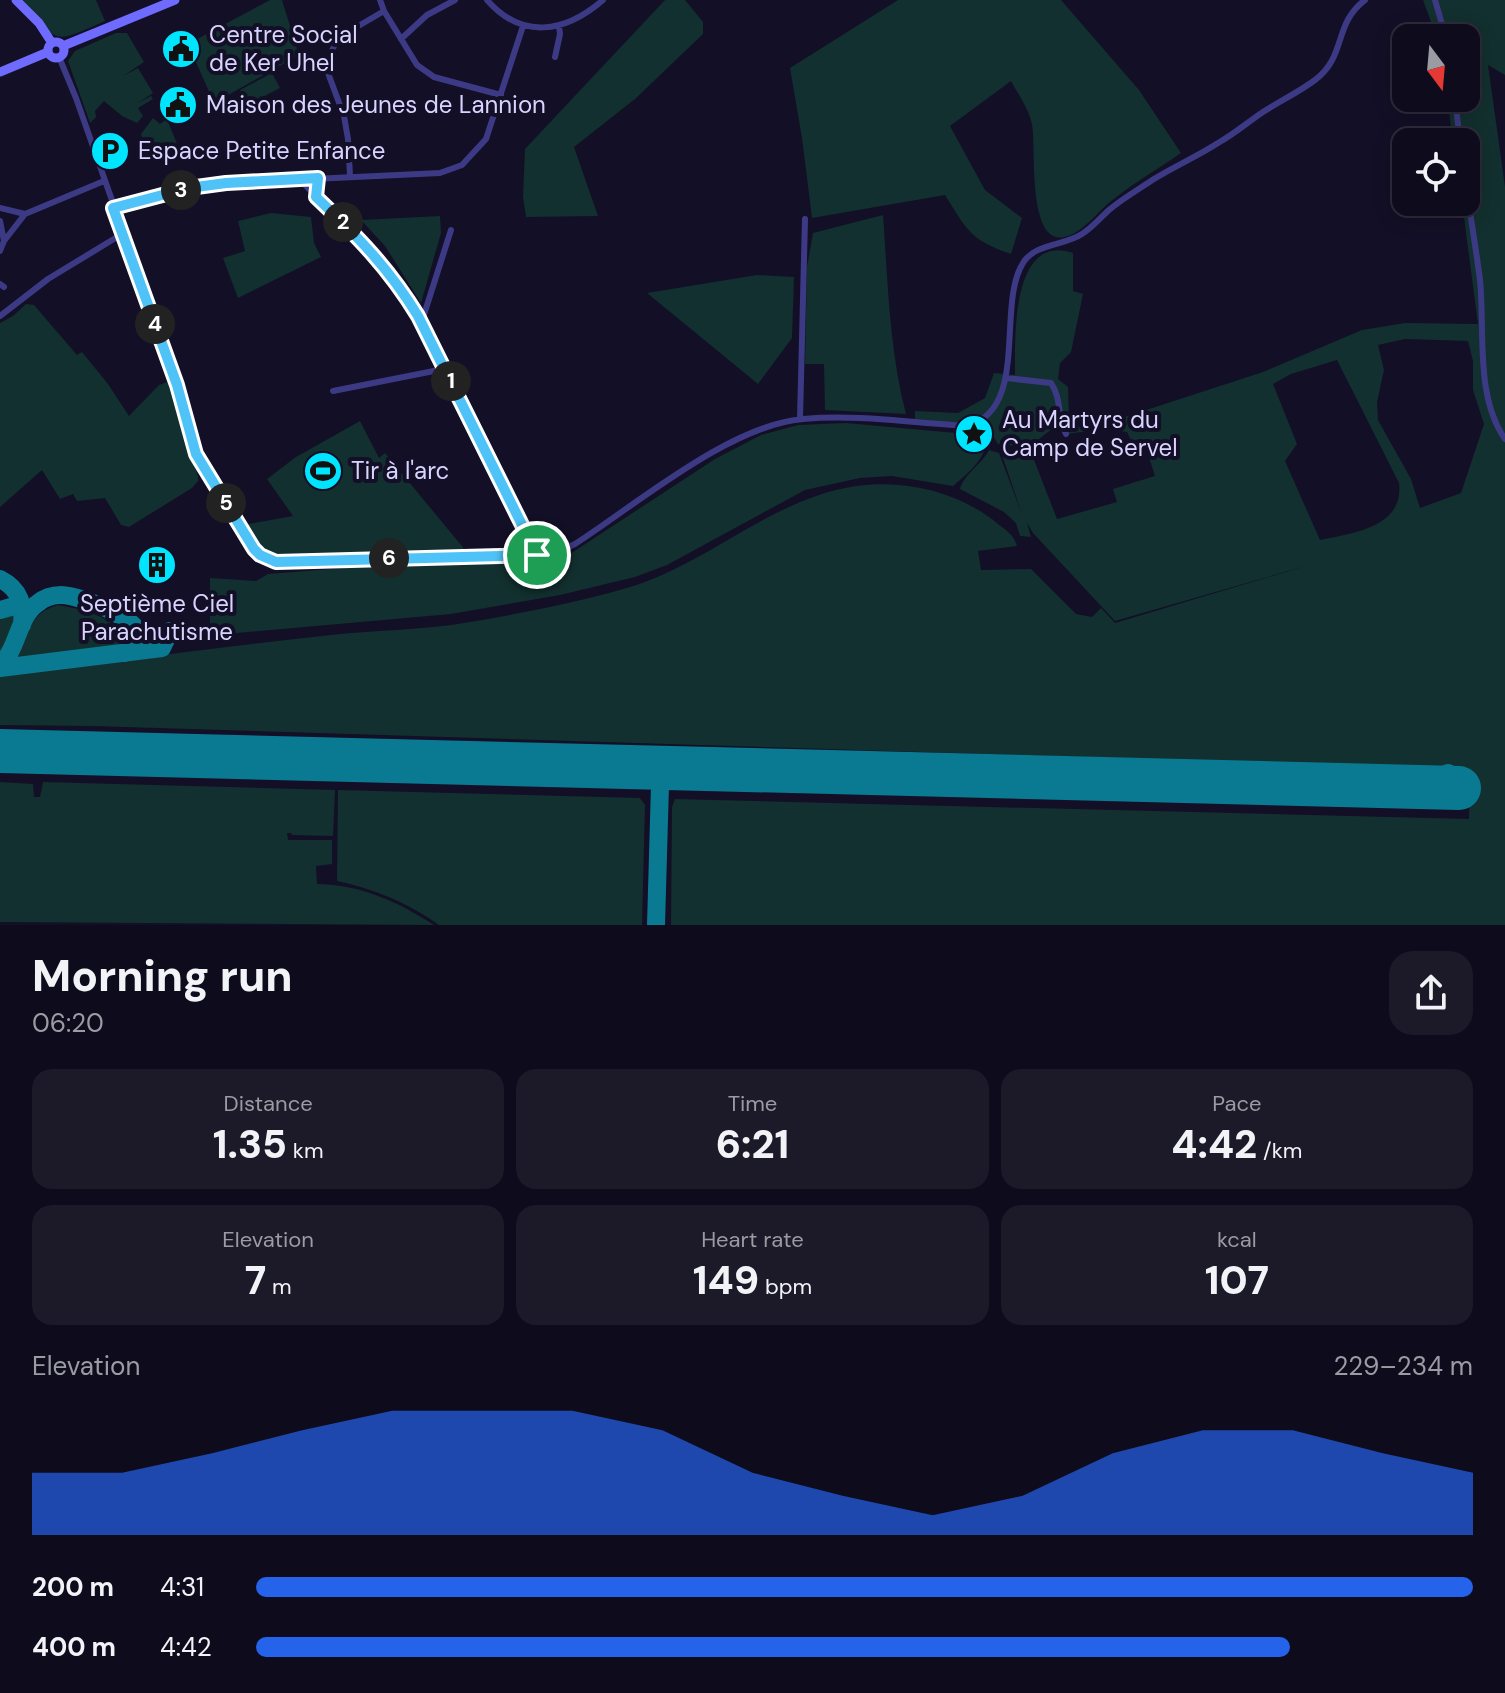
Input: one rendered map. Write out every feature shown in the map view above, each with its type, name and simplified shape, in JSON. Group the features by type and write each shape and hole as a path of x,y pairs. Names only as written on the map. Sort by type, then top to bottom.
{"main road":[{"path":"16,0 39,23 51,56 63,54 63,46"},
{"path":"63,46 155,4 175,0"},
{"path":"0,72 57,42 63,46"}],"street":[{"path":"380,0 417,65 434,77 501,95"},
{"path":"401,39 427,15 455,0"},
{"path":"487,0 510,22 523,26 559,26 592,10 603,0"},
{"path":"59,57 177,385 196,454 254,549 268,560 284,563 537,555 563,550 575,544 698,462 745,436 800,419 977,424 1002,393 1017,281 1021,265 1028,256 1039,249 1078,237 1146,184 1220,142 1317,79 1334,62 1348,14 1365,0"},
{"path":"1435,0 1442,24"},
{"path":"350,176 344,116 325,65 338,38 384,11"},
{"path":"113,208 189,188 226,183 425,175 451,170 462,165 486,139 523,26"},
{"path":"555,57 559,26"},
{"path":"316,197 318,178"},
{"path":"299,179 372,251 397,282 537,555"},
{"path":"0,251 25,214 104,181"},
{"path":"0,208 25,214"},
{"path":"1470,216 1479,279 1485,391 1505,439"},
{"path":"800,419 805,219"},
{"path":"0,221 4,241"},
{"path":"421,324 451,230"},
{"path":"0,316 48,279 122,234"},
{"path":"333,391 444,369"},
{"path":"1006,378 1051,383 1058,397 1061,424 1066,434"}],"green space":[{"path":"22,0 96,0 105,21 65,37 57,36"},
{"path":"270,0 282,0 299,55 214,103 188,44"},
{"path":"665,0 685,0 703,22 703,34 635,99 574,147 598,216 526,217 523,197 525,149"},
{"path":"898,0 1061,0 1139,90 1181,153 1118,195 1078,231 1061,237 1049,233 1041,219 1037,200 1031,120 1011,81 950,126 985,190 1022,218 1011,254 986,244 971,232 945,195 812,218 790,68"},
{"path":"1423,0 1505,0 1505,75 1488,65 1505,187 1505,925 671,925 672,807 675,799 1469,819 1470,769 0,725 0,676 348,633 453,625 571,602 659,576 797,503 856,486 894,484 932,490 967,504 1007,531 1017,546 978,551 981,570 1031,569 1076,614 1092,617 1101,608 1115,623 1309,565 1115,621 1027,523 1031,537 1020,536 1016,523 1004,512 960,489 989,450 999,453 1022,514 1001,452 1025,447 998,444 987,427 915,419 915,411 958,413 985,398 994,373 1015,375 1015,337 1021,292 1027,273 1038,258 1053,251 1073,253 1073,291 1083,294 1071,352 1060,363 1058,379 1068,387 1069,419 1074,426 1097,426 1263,372 1362,330 1405,323 1478,324 1464,216 1480,216 1480,128 1451,128 1449,112 1480,112 1480,24 1432,24","holes":["1405,339 1468,341 1473,361 1473,390 1484,424 1461,493 1420,508 1411,479 1378,420 1377,402 1384,370 1378,345","1337,360 1399,483 1398,498 1394,509 1374,525 1320,540 1285,461 1297,444 1273,384 1291,374","1053,428 1066,434 1106,429 1127,432 1135,448 1145,445 1155,476 1113,489 1117,502 1057,519 1029,447"]},
{"path":"116,33 127,33 144,62 123,76 138,68 153,93 138,103 151,96 153,99 138,108 143,116 137,123 122,116 104,101 90,123 68,61 75,51"},
{"path":"272,73 280,88 247,105 240,90"},
{"path":"153,118 160,124 167,119 177,144 147,154 141,134"},
{"path":"271,213 311,217 314,243 321,257 238,298 223,258 245,251 238,221"},
{"path":"883,215 893,340 906,414 825,410 824,364 805,364 807,267 813,233"},
{"path":"440,216 441,233 421,303 385,246 361,220"},
{"path":"757,275 794,277 792,338 758,384 647,293"},
{"path":"26,304 34,305 77,355 82,352 129,416 159,385 170,381 198,477 192,488 129,527 121,525 105,498 77,501 73,494 60,499 42,470 0,507 0,323"},
{"path":"360,421 379,458 385,453 466,551 290,558 261,550 243,525 293,516 267,479 296,457"},
{"path":"846,423 956,433 986,446 977,463 953,486 892,476 860,478 805,490 667,565 635,577 560,595 451,614 225,634 217,632 210,624 210,578 256,581 268,574 357,567 552,561 570,554 715,459 761,435 798,425"},
{"path":"58,605 108,621 121,634 122,642 116,648 15,660 25,634 35,619"},
{"path":"17,610 13,635 0,658 0,616"},
{"path":"0,782 33,784 34,797 40,797 43,782 335,790 333,836 287,833 288,840 332,840 332,864 316,866 317,884 364,891 434,925 0,922"},
{"path":"338,790 640,798 645,805 642,925 439,925 391,898 337,881"}],"taxiway":[{"path":"0,579 19,598 22,625"},
{"path":"0,665 31,609 43,600 58,595 103,607 132,625 139,634 138,644 125,653"},
{"path":"0,610 21,604"},
{"path":"0,668 162,648 170,631"},
{"path":"641,766 653,772 660,785"},
{"path":"656,925 660,785 667,773 681,767"},
{"path":"1416,786 1448,773 1456,782 1452,793 1444,796 1426,786"}],"runway":[{"path":"0,751 1459,788"}],"place":[{"name":"Centre Social de Ker Uhel","path":"181,49"},
{"name":"Maison des Jeunes de Lannion","path":"178,105"},
{"name":"Espace Petite Enfance","path":"110,151"},
{"name":"Au Martyrs du Camp de Servel","path":"974,434"},
{"name":"Tir à l'arc","path":"323,471"},
{"name":"Septième Ciel Parachutisme","path":"157,565"}],"route":[{"path":"318,178 316,197 372,251 397,282 418,316 537,555 284,563 260,555 196,454 177,385 113,208 189,188 318,178"}]}
